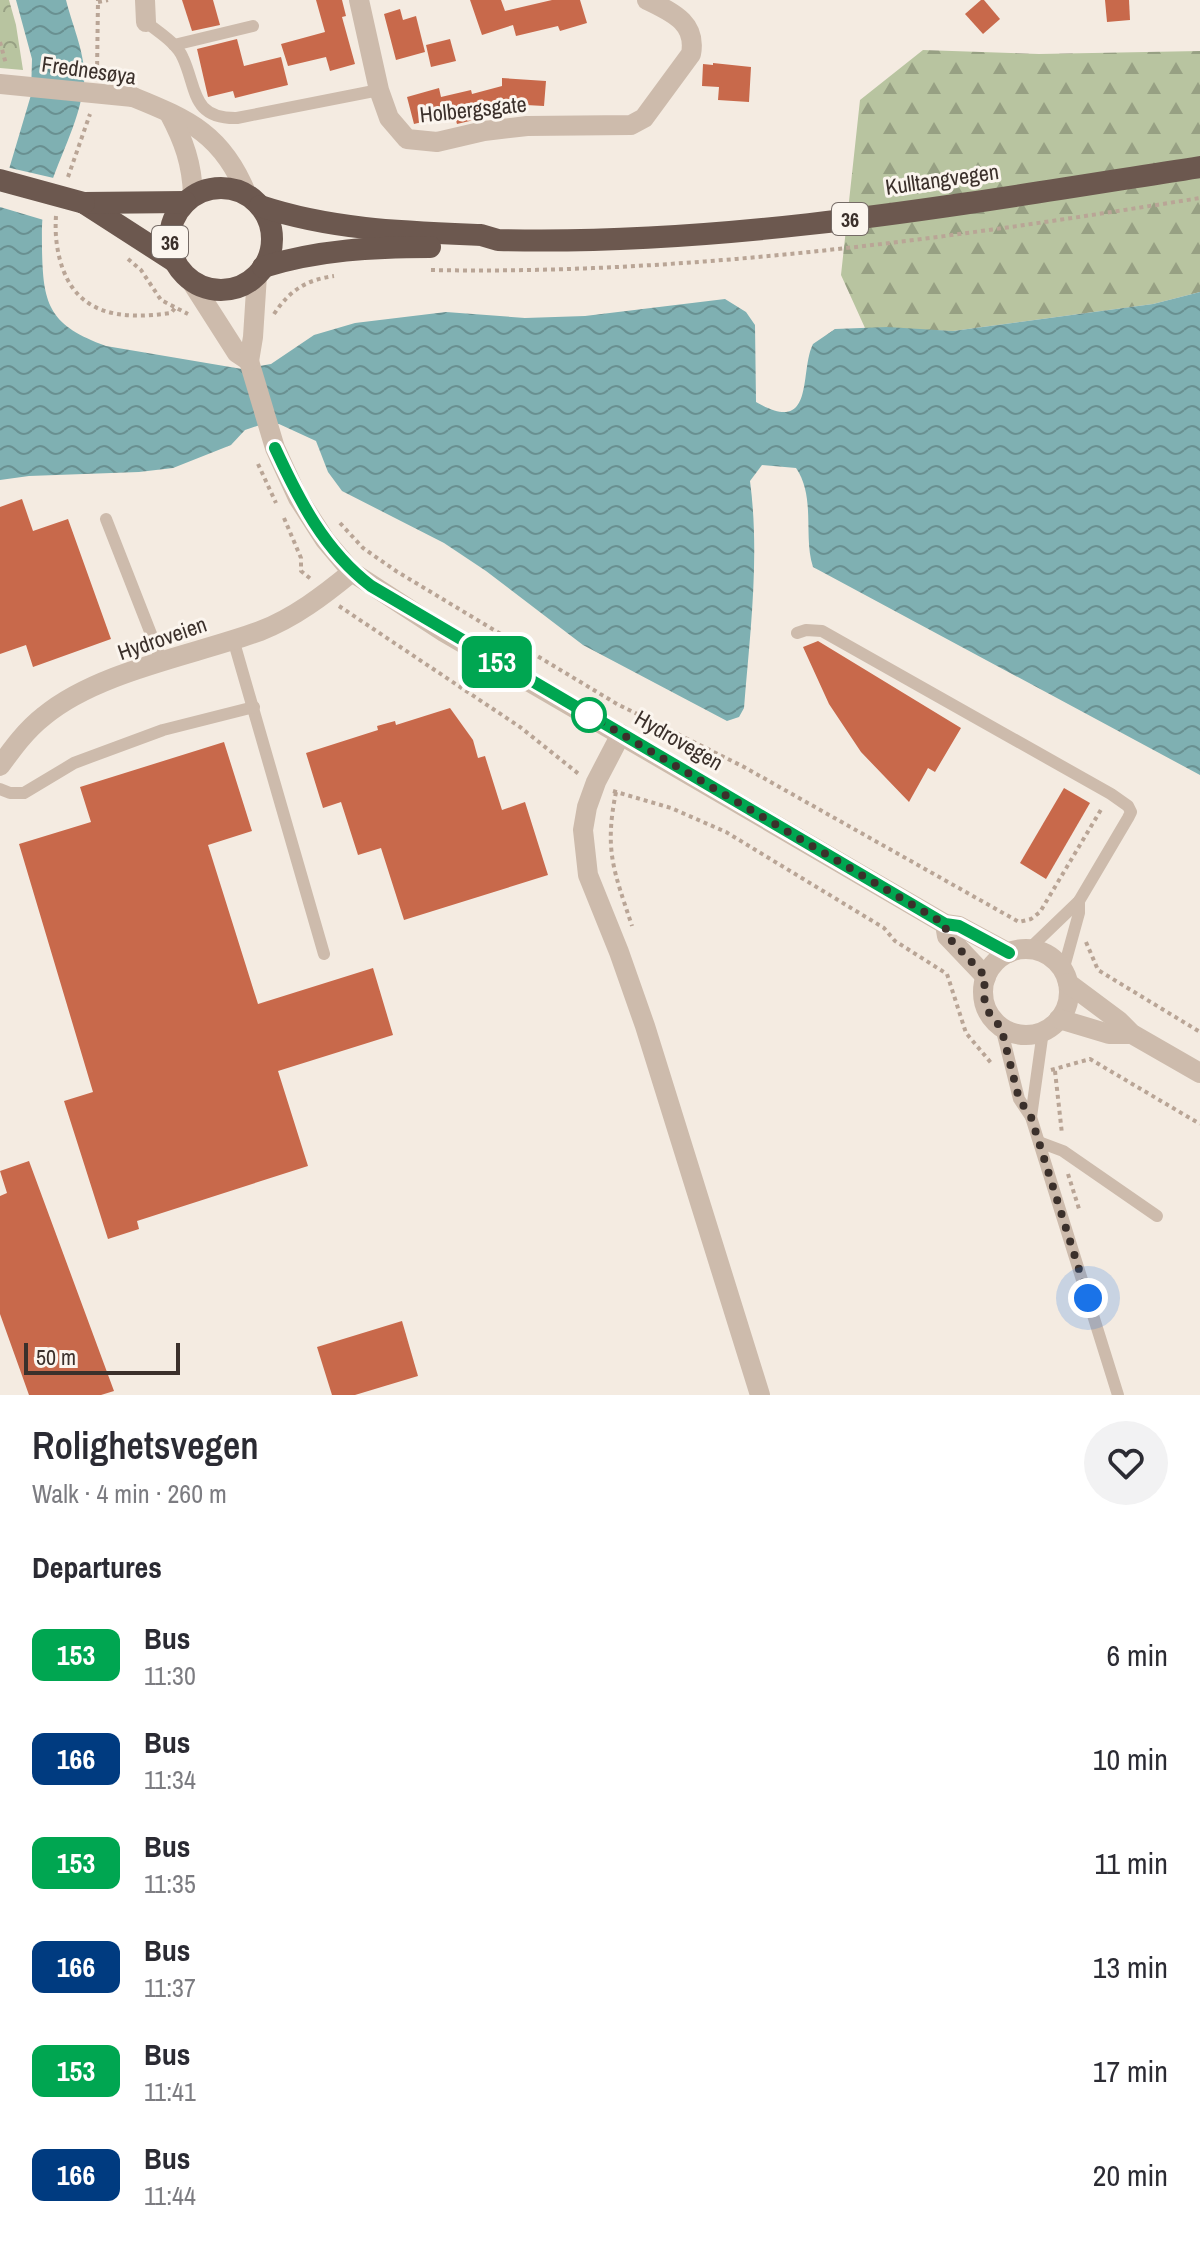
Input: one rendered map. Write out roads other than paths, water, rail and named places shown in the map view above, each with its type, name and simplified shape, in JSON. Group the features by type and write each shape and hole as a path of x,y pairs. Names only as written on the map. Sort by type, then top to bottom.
{"highway":[{"name":"Kulltangvegen","path":"254,201 292,216 344,227 481,235 498,240 656,236 810,223 1200,167"},
{"name":"36","path":"0,180 84,203 174,261 191,281 218,290 246,284 260,271"},
{"name":"36","path":"174,261 170,230 175,215 189,199 206,190 220,188 254,201"},
{"name":"36","path":"84,203 189,199"},
{"path":"254,201 269,220 272,236 270,252 260,271"},
{"name":"Kulltangvegen","path":"260,271 295,257 340,250 481,246 498,240"}],"street":[{"path":"145,0 146,22"},
{"name":"Holbergsgate","path":"359,0 379,90 389,118 407,139 422,142 437,142 507,127 631,125 644,118 691,54 693,43 686,24 678,16 647,0"},
{"name":"Frednesøya","path":"0,84 133,97 169,113 215,142 238,172 254,201"},
{"path":"169,113 187,150 192,171 189,199"},
{"path":"191,281 237,353 249,361 260,271"},
{"name":"Hydrovegen","path":"249,361 275,448 298,498 325,540 352,572 444,632 945,924 959,926 1019,951"},
{"name":"Hydroveien","path":"0,766 22,737 46,714 93,687 262,630 327,593 352,572"},
{"path":"621,734 587,807 583,830 588,875 645,1026 760,1395"},
{"name":"Hydrovegen","path":"945,924 947,936 986,977"},
{"path":"1132,1034 1109,1034 1051,1025 1021,1035 994,1021 985,1005 986,977 995,963 1019,951 1049,956 1065,977 1132,1034 1200,1073"},
{"path":"1051,1025 1067,1002 1065,977"}],"lane":[{"path":"146,22 183,56 198,101 220,117 237,118 379,90"},
{"path":"174,45 253,26"},
{"path":"106,519 162,662"},
{"path":"797,633 822,631 1128,806 1131,812 1079,901 1019,951"},
{"path":"233,639 324,954"},
{"path":"0,789 24,793 74,763 163,730 254,707"},
{"path":"1065,977 1079,901"},
{"path":"1031,1117 1051,1025"},
{"path":"1001,1027 1019,1099 1031,1117 1118,1395"},
{"path":"1039,1142 1063,1151 1157,1216"}],"water":[{"path":"16,0 66,0 81,52 84,83 81,98 43,212 44,285 53,311 61,321 72,330 106,346 242,369 271,364 314,335 355,323 446,312 525,318 585,316 725,299 746,312 755,325 756,402 775,411 788,412 797,406 802,397 813,344 835,329 887,327 953,331 1153,304 1200,292 1200,775 813,567 806,491 796,468 762,465 750,481 754,566 744,708 739,717 727,721 583,645 444,543 342,491 328,472 316,441 279,424 263,424 245,430 231,445 173,468 0,480 0,188 7,176 31,95 32,59"}]}
